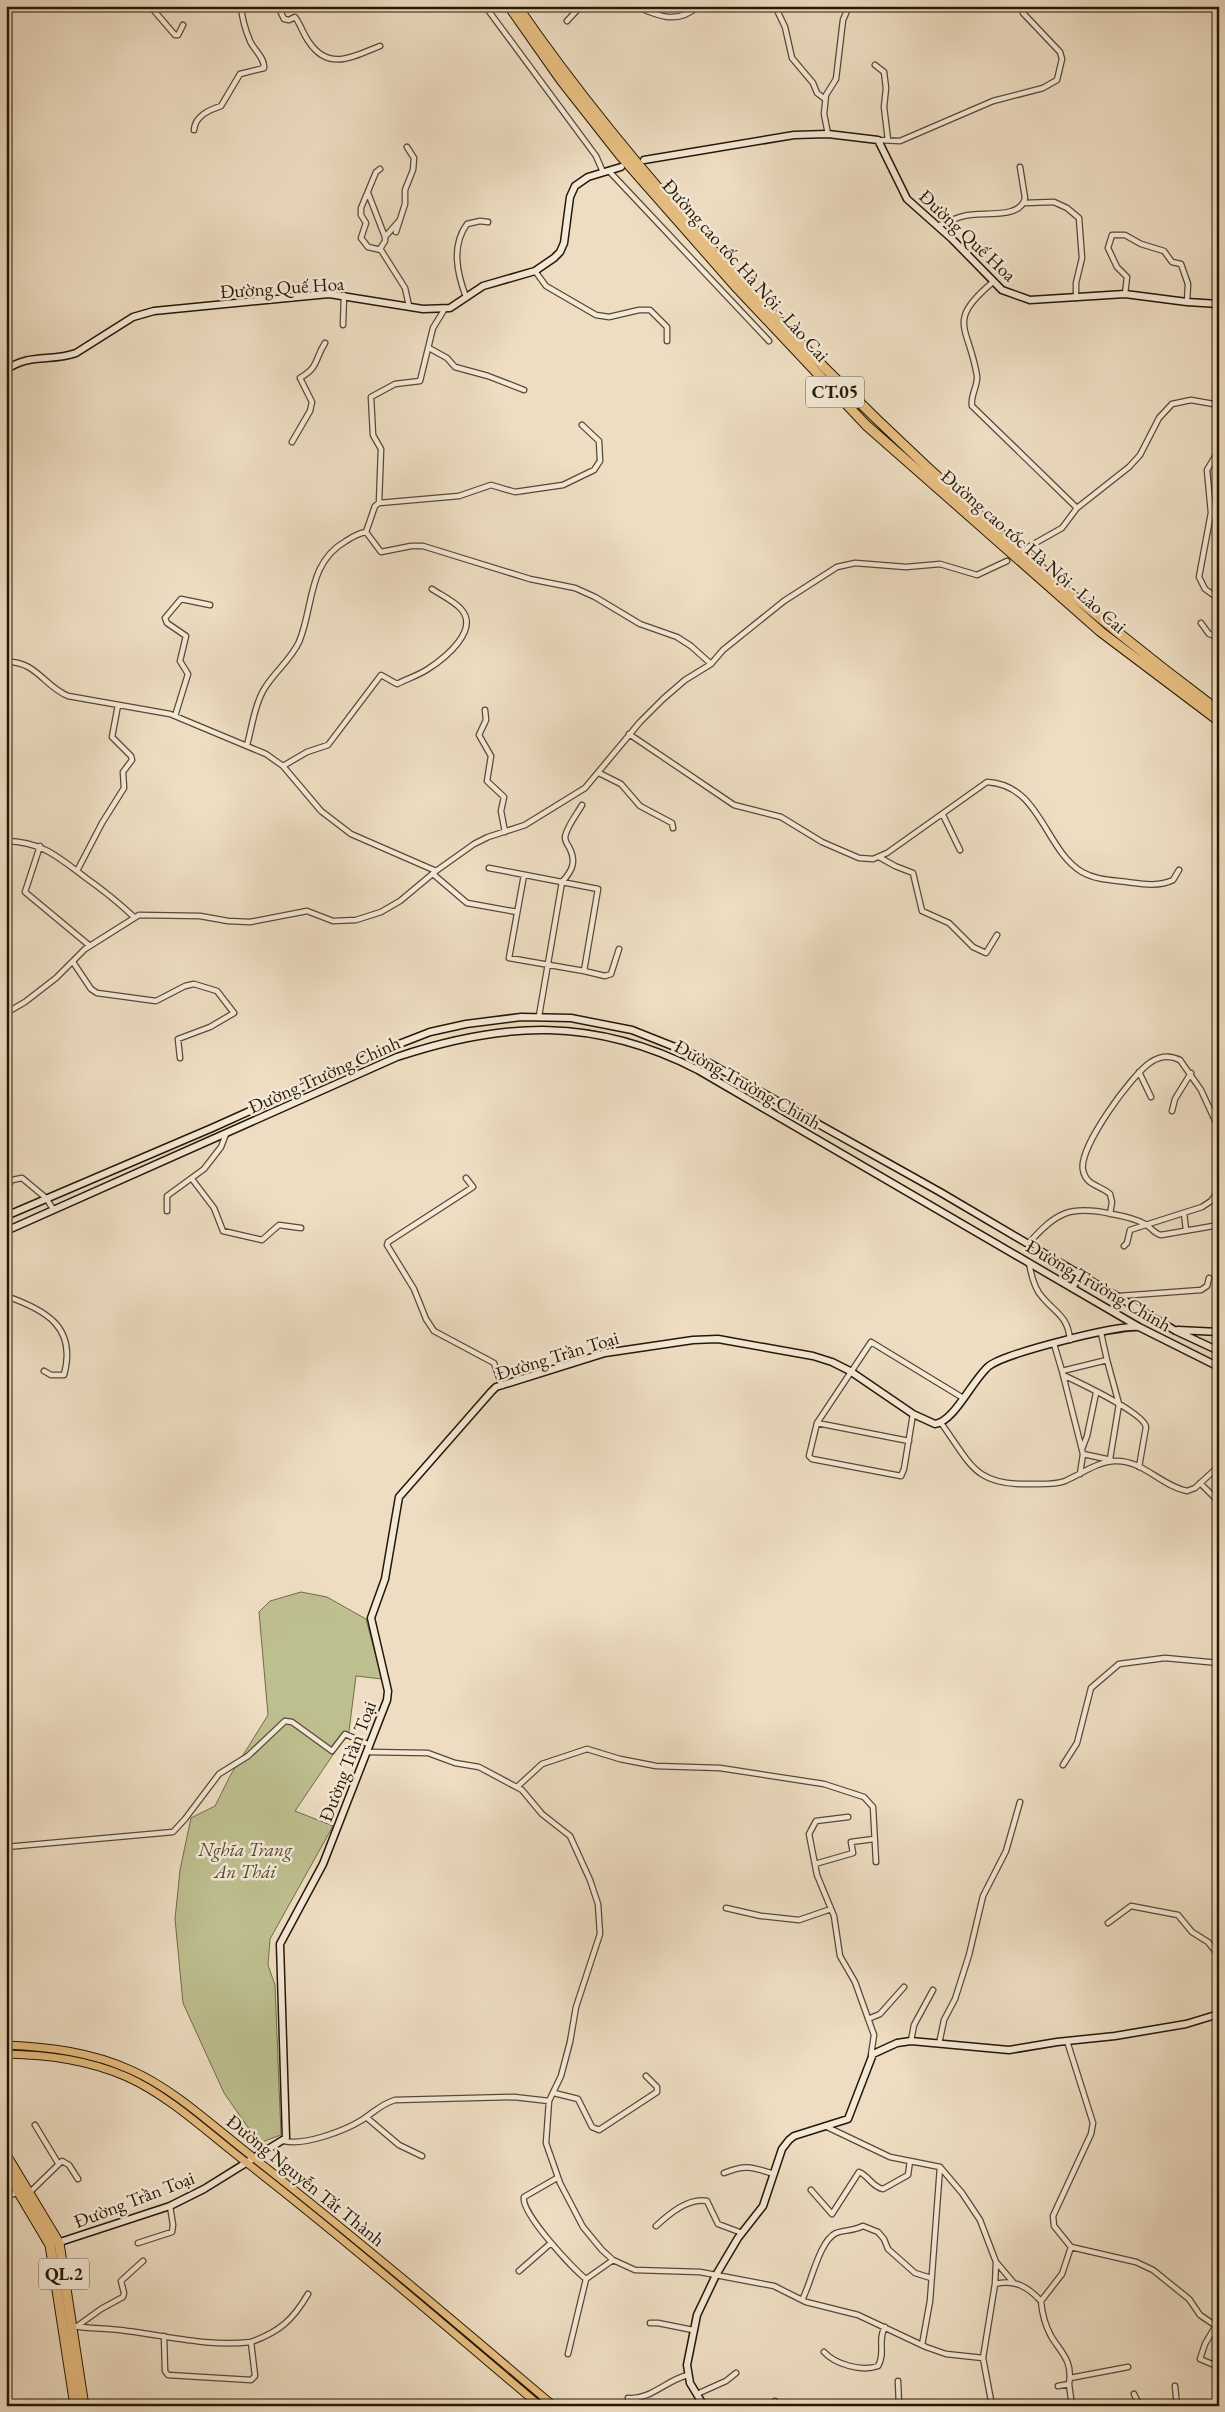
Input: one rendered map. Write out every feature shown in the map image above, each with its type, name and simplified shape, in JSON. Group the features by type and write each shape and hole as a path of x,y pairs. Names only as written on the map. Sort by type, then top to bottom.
{"highway":[{"name":"Đường cao tốc Hà Nội - Lào Cai","path":"508,6 560,80 620,155 737,288 866,425 1101,632 1219,720"},
{"name":"Đường cao tốc Hà Nội - Lào Cai","path":"517,6 551,56 628,152 732,271 870,416 1002,537 1104,623 1219,710"},
{"name":"QL.2","path":"6,2155 29,2193 54,2244 75,2327 84,2406"},
{"name":"QL.2","path":"6,2171 54,2244 76,2406"}],"main road":[{"name":"Đường Nguyễn Tất Thành","path":"6,2045 64,2049 115,2063 167,2091 246,2163 324,2224 540,2406"},
{"name":"Đường Nguyễn Tất Thành","path":"6,2054 75,2059 130,2078 163,2098 254,2158 336,2223 554,2406"}],"street":[{"path":"150,6 175,36 179,33 183,24"},
{"path":"194,130 195,122 199,118 210,109 221,106 240,74 264,68 264,61 253,48 242,22 241,6"},
{"path":"278,6 284,19 288,20 295,17 308,42 319,54 348,60 380,46"},
{"path":"485,6 606,171 769,341"},
{"path":"567,21 581,6"},
{"path":"635,6 664,17 678,18 685,16 698,6"},
{"path":"775,6 785,27 792,58 813,83 819,94 825,99"},
{"path":"828,134 825,122 825,99 827,91 836,79 843,20 849,6"},
{"path":"644,160 776,137 828,134 900,141 992,101 1043,88 1057,80 1062,59 1060,52 1023,13 1024,6"},
{"path":"875,65 884,72 886,88 884,107 888,140"},
{"name":"Đường Quế Hoa","path":"878,140 907,199 938,226 1002,290 1030,300 1126,294 1219,304"},
{"path":"396,232 401,219 414,158 406,147"},
{"path":"379,503 381,449 373,435 372,397 395,384 420,381 433,328 444,310 494,282 534,271 554,258 563,248 570,197 575,186 588,177 621,167"},
{"path":"1020,167 1024,203"},
{"path":"380,169 375,172 361,208 361,215 366,223 360,238 368,247 380,249 405,288 409,306"},
{"path":"368,193 385,237"},
{"path":"938,226 965,216 1005,213 1024,203 1054,202 1067,208 1079,218 1082,258 1076,283 1076,298"},
{"path":"380,249 385,241 385,237 401,219"},
{"path":"466,297 460,279 456,255 458,243 467,224 480,221 488,222"},
{"path":"1126,294 1127,277 1117,267 1108,248 1112,234 1125,235 1141,244 1164,251 1172,262 1181,264 1188,284 1187,302"},
{"path":"534,271 546,286 596,315 609,317 639,310 650,310 667,327 667,341"},
{"path":"992,282 973,298 963,319 977,377 972,406 1077,508"},
{"path":"343,325 344,295"},
{"name":"Đường Quế Hoa","path":"6,370 28,359 66,357 76,353 142,313 311,296 344,295 444,310"},
{"path":"292,442 310,411 312,402 300,378 316,365 319,352 325,343"},
{"path":"429,348 447,358 454,367 488,376 524,390"},
{"path":"1023,550 1062,528 1077,508 1135,461 1160,418 1172,404 1191,400 1219,405"},
{"path":"247,745 254,715 262,693 298,644 312,590 325,559 342,543 366,532 375,506 379,503 459,496 491,485 515,492 563,485 594,470 600,461 599,441 582,425"},
{"path":"1219,450 1207,470 1211,513 1199,577 1205,589 1219,599"},
{"path":"1211,513 1219,514"},
{"path":"366,532 381,552 412,546 423,546 522,577 575,588 595,597 640,624 677,637 696,650 710,664"},
{"path":"6,1012 33,996 56,978 90,946 117,931 134,917 147,913 200,916 228,921 250,922 307,911 333,921 346,922 391,907 474,844 525,825 569,800 585,788 600,773 629,734 663,699 686,680 710,664 722,650 784,602 837,567 855,563 906,567 940,564 977,576 1007,561"},
{"path":"283,766 307,752 328,745 381,675 397,684 427,670 453,648 466,630 467,621 461,608 432,589"},
{"path":"175,716 188,674 180,661 186,636 167,623 165,618 181,599 210,605"},
{"path":"1200,623 1209,634 1219,637"},
{"path":"6,662 20,663 36,670 62,693 175,716 266,754 283,766 321,811 351,834 435,873 467,903 517,912"},
{"path":"77,871 102,822 124,788 123,772 132,760 132,756 112,738 118,705"},
{"path":"485,710 486,720 479,735 491,756 486,778 488,783 504,797 501,811 505,832"},
{"path":"629,734 734,805 781,817 829,846 859,858 880,857 907,841 983,784 993,783 1010,789 1028,801 1068,859 1083,872 1105,879 1157,884 1173,880 1179,870"},
{"path":"600,773 621,784 640,806 672,823 674,828"},
{"path":"539,1016 546,965 562,882 571,872 574,862 566,835 582,805"},
{"path":"943,815 960,850"},
{"path":"6,840 40,846 52,852 112,896 134,917"},
{"path":"40,846 25,892 90,946"},
{"path":"880,857 895,866 913,872 922,911 949,923 978,950 986,952 990,950 996,935"},
{"path":"489,868 598,890 584,971"},
{"path":"524,875 509,958 604,976 611,974 619,949"},
{"path":"73,962 93,991 109,996 156,1001 189,985 199,985 217,990 234,1013 210,1027 178,1039 180,1058"},
{"name":"Đường Trường Chinh","path":"6,1216 430,1032 488,1021 539,1016 616,1025 658,1038 694,1054 1176,1330 1219,1352"},
{"path":"488,1021 490,1034"},
{"name":"Đường Trường Chinh","path":"6,1231 397,1057 435,1045 490,1034 539,1029 598,1034 648,1048 688,1065 1072,1288 1139,1326 1219,1367"},
{"path":"688,1065 694,1054"},
{"path":"1110,1214 1110,1194 1087,1179 1083,1172 1082,1162 1088,1147 1126,1086 1151,1062 1168,1057 1180,1060 1201,1090 1219,1129"},
{"path":"1139,1072 1150,1097"},
{"path":"1172,1111 1175,1098 1191,1074"},
{"path":"167,1211 167,1196 192,1178 212,1160 221,1147 226,1134"},
{"path":"6,1189 12,1180 22,1178 46,1198 53,1209"},
{"path":"192,1178 214,1208 221,1228 226,1233 244,1234 262,1240 279,1225 300,1228"},
{"path":"466,1178 473,1187 387,1244 414,1289 426,1319 434,1331 494,1363 502,1386"},
{"path":"1124,1246 1127,1243 1129,1232 1146,1224 1208,1204 1219,1190"},
{"path":"1028,1244 1048,1222 1074,1210 1110,1214 1146,1224 1155,1233 1161,1235 1219,1224"},
{"path":"1184,1213 1186,1230"},
{"path":"1028,1262 1032,1278 1040,1294 1068,1325 1070,1340"},
{"path":"1072,1288 1081,1274"},
{"path":"1117,1296 1201,1290 1207,1286 1209,1278"},
{"path":"6,1296 26,1304 54,1321 60,1327 68,1356 64,1375 51,1375 44,1371"},
{"path":"1116,1460 1100,1464 1063,1482 1019,1485 985,1478 975,1470 941,1423 983,1372 996,1362 1019,1353 1054,1344 1139,1326"},
{"path":"1176,1330 1219,1332"},
{"path":"1101,1333 1119,1404 1110,1460"},
{"name":"Đường Trần Toại","path":"54,2244 170,2206 204,2189 284,2141 287,2135 280,1944 323,1864 385,1709 388,1691 371,1618 384,1579 399,1497 484,1397 502,1386 605,1353 705,1338 733,1341 813,1356 832,1362 850,1371 913,1414 928,1422 941,1423"},
{"path":"913,1414 901,1476 812,1459 809,1456 817,1423 869,1343 874,1342 963,1398"},
{"path":"1054,1344 1082,1452"},
{"path":"1062,1373 1107,1360"},
{"path":"1062,1373 1119,1404 1146,1424 1138,1467"},
{"path":"1067,1391 1078,1383"},
{"path":"1080,1474 1082,1452 1096,1393"},
{"path":"817,1423 909,1442"},
{"path":"1082,1452 1138,1467 1185,1490 1192,1490 1219,1466"},
{"path":"1200,1483 1219,1502"},
{"path":"1063,1765 1077,1743 1091,1688 1119,1664 1165,1658 1219,1663"},
{"path":"6,1847 173,1832 219,1774 248,1756 285,1720 292,1722 332,1751 345,1734 371,1745"},
{"path":"517,1787 542,1764 582,1749 656,1766 731,1770 824,1784 864,1797 873,1807 876,1862"},
{"path":"368,1752 428,1753 455,1763 479,1767 517,1787 542,1814 570,1836 590,1880 598,1904 601,1924 600,1934 576,2007 570,2042 554,2093 549,2101 546,2143 557,2178 584,2227 614,2260 642,2271 690,2271 774,2286 802,2300 858,2315 946,2354 983,2358"},
{"path":"939,2044 944,2020 955,1999 969,1955 983,1896 1006,1851 1020,1802"},
{"path":"704,2406 688,2375 687,2365 697,2316 716,2275 742,2232 763,2206 782,2149 794,2136 845,2122 850,2116 871,2055 874,2038 856,1982 840,1956 836,1923 817,1875 809,1834 816,1821 848,1817"},
{"path":"814,1864 853,1853 851,1842 874,1839"},
{"path":"1108,1923 1131,1906 1178,1915 1192,1932 1208,1942 1219,1956"},
{"path":"726,1908 790,1920 801,1920 831,1909"},
{"path":"868,2019 880,2014 904,1987"},
{"path":"911,2041 914,2025 933,1990"},
{"path":"871,2055 897,2043 911,2041 1009,2050 1186,2024 1219,2014"},
{"path":"1067,2041 1093,2123 1091,2134 1053,2216 1054,2226 1071,2247 1136,2262 1152,2270 1189,2299 1200,2314 1217,2327 1204,2344 1200,2359 1219,2368"},
{"path":"554,2093 578,2099 592,2127 599,2130 657,2092 657,2087 646,2076"},
{"path":"284,2141 296,2142 346,2128 366,2117 378,2107 395,2100 514,2097 549,2101"},
{"path":"366,2117 399,2145 422,2156"},
{"path":"35,2125 58,2163"},
{"path":"825,2126 890,2157 940,2167 962,2193 980,2220 996,2262 1014,2282 1024,2286 1041,2301 1045,2323 1054,2341 1065,2354 1072,2406"},
{"path":"29,2193 58,2163 66,2161 78,2178"},
{"path":"810,2190 832,2214 860,2172 874,2186 883,2189 908,2175 910,2161"},
{"path":"724,2173 738,2167 748,2166 774,2174"},
{"path":"922,2345 930,2301 940,2167"},
{"path":"557,2178 525,2196 523,2200 551,2243 586,2279"},
{"path":"6,2197 19,2192"},
{"path":"656,2226 668,2214 698,2200 707,2201 718,2224 742,2232"},
{"path":"138,2243 172,2232 173,2225 170,2206"},
{"path":"802,2300 818,2259 832,2238 838,2232 853,2231 864,2226 873,2229 883,2237 888,2249 915,2273 931,2278"},
{"path":"519,2271 551,2243"},
{"path":"1041,2301 1062,2274 1071,2247"},
{"path":"75,2327 123,2297 121,2281 143,2260"},
{"path":"568,2354 586,2279 614,2260"},
{"path":"992,2406 983,2358 995,2284 996,2262"},
{"path":"995,2284 1014,2282"},
{"path":"75,2327 124,2330 224,2345 251,2342 266,2336 285,2324 298,2312 308,2294"},
{"path":"650,2323 693,2330"},
{"path":"824,2352 830,2359 847,2365 863,2369 878,2366 882,2354 880,2339 885,2327"},
{"path":"164,2336 166,2374 224,2380 254,2378 255,2368 251,2342"},
{"path":"1058,2386 1070,2381 1128,2367"},
{"path":"697,2394 726,2381 736,2373"},
{"path":"628,2398 645,2397 670,2380 688,2375"},
{"path":"889,2406 899,2405 898,2382"},
{"path":"1175,2386 1177,2406"},
{"path":"1134,2394 1140,2406"}],"green space":[{"name":"Nghĩa Trang An Thái","path":"301,1592 327,1597 366,1619 382,1679 356,1676 349,1731 295,1811 333,1826 270,1939 268,1965 275,1985 281,2135 259,2143 224,2093 183,2003 175,1919 180,1870 191,1818 215,1806 230,1776 268,1715 259,1612 270,1601"}]}
